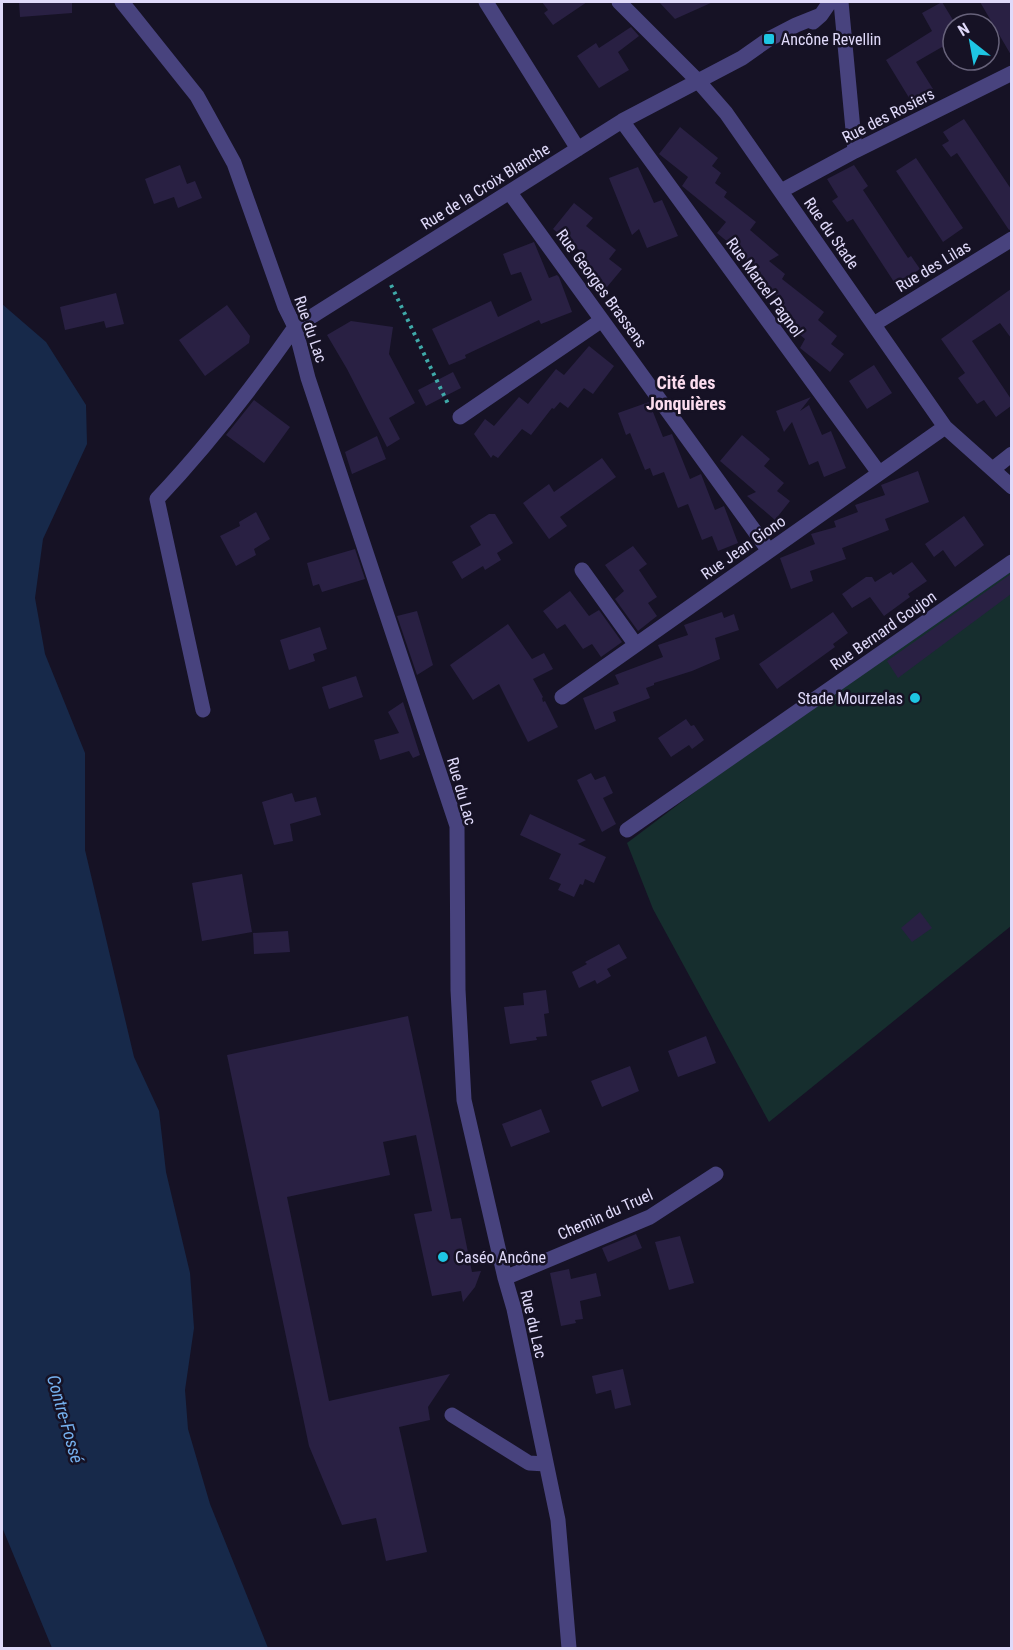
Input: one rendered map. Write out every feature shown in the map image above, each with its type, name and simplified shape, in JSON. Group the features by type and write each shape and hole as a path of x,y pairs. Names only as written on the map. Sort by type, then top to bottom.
{"street":[{"name":"Rue du Lac","path":"122,2 197,96 234,163 285,307 295,327 312,389 457,826 458,990 464,1100 514,1309 558,1520 569,1648"},
{"path":"486,2 578,149"},
{"name":"Rue du Stade","path":"619,2 698,81 726,113 945,427 1011,487"},
{"name":"Rue de la Croix Blanche","path":"295,327 622,121 742,58 757,45 821,15 830,2"},
{"path":"841,2 855,151"},
{"name":"Rue des Rosiers","path":"781,191 855,151 1011,73"},
{"name":"Rue Marcel Pagnol","path":"622,121 879,473"},
{"name":"Rue Georges Brassens","path":"510,192 769,550"},
{"name":"Rue des Lilas","path":"874,324 1011,239"},
{"path":"459,417 602,320"},
{"path":"203,710 157,499 193,461 295,327"},
{"name":"Rue Jean Giono","path":"562,697 945,427"},
{"path":"993,470 1011,454"},
{"name":"Rue Bernard Goujon","path":"627,830 1011,562"},
{"path":"582,570 636,645"},
{"name":"Chemin du Truel","path":"505,1278 651,1217 716,1174"},
{"path":"452,1415 529,1463 546,1464"}],"path":[{"path":"384,271 453,414 459,417"}],"green space":[{"name":"Stade Mourzelas","path":"1011,554 1011,926 769,1122 653,909 627,843"}],"water":[{"name":"Contre-Fossé","path":"2,304 46,342 86,405 87,444 43,539 35,598 45,654 85,753 85,850 134,1057 159,1111 166,1172 190,1273 194,1328 185,1390 188,1429 210,1504 268,1648 52,1648 2,1527"}],"building":[{"path":"19,2 72,2 72,13 20,17"},
{"path":"542,2 587,2 553,25 544,13 548,10"},
{"path":"659,2 713,2 675,19"},
{"path":"942,2 948,12 941,12 941,48 916,62 933,89 911,101 886,60 932,31 922,13"},
{"path":"980,2 1011,2 1011,55 1001,38 1001,12 986,12"},
{"path":"631,27 639,36 618,52 629,70 599,88 577,56 596,43 599,48"},
{"path":"964,119 1011,189 1011,229 1009,230 957,153 951,157 942,145 949,141 943,132"},
{"path":"680,127 718,158 712,166 721,173 715,183 727,192 724,197 756,222 750,230 779,255 769,261 785,274 782,279 824,312 818,320 837,336 831,344 844,354 830,372 800,348 805,339 775,314 785,303 741,267 747,258 717,233 726,222 682,186 688,177 659,154"},
{"path":"916,158 963,228 943,242 896,171"},
{"path":"180,165 187,184 195,181 202,198 178,208 174,197 154,204 145,179"},
{"path":"854,165 868,186 863,190 908,258 911,256 920,269 896,285 853,219 847,222 832,201 838,197 827,179"},
{"path":"638,167 654,203 662,200 678,236 647,248 639,229 632,235 609,178"},
{"path":"574,203 593,218 586,226 616,250 609,259 622,269 607,287 576,262 583,253 553,229"},
{"path":"534,242 549,278 557,275 559,277 572,312 541,324 539,320 449,365 432,329 491,301 498,317 532,300 521,272 511,275 503,254"},
{"path":"1011,289 1011,338 1000,323 972,341 1011,399 1011,406 996,417 984,400 977,404 958,378 965,373 941,339"},
{"path":"116,293 124,324 106,328 104,321 65,330 60,307"},
{"path":"227,305 250,336 249,343 205,376 179,340"},
{"path":"351,321 393,327 389,354 415,403 389,418 400,439 387,447 327,335"},
{"path":"589,346 614,366 593,394 584,388 568,408 560,402 554,409 552,408 531,435 522,429 498,458 493,455 491,458 474,434 485,419 494,426 519,397 528,404 556,369 564,375"},
{"path":"874,365 892,393 867,409 849,381"},
{"path":"453,372 461,388 426,406 418,390"},
{"path":"811,397 800,411 809,405 822,435 831,431 846,468 824,477 818,461 809,465 792,422 784,432 776,411"},
{"path":"254,400 290,427 264,463 226,435"},
{"path":"649,402 663,437 672,434 690,479 701,474 715,510 724,506 738,543 718,551 712,536 702,540 688,504 678,508 664,472 653,476 650,468 645,470 630,433 626,435 618,413"},
{"path":"742,435 770,459 764,466 784,483 777,491 790,501 775,520 747,496 756,492 720,461"},
{"path":"377,436 386,459 352,474 345,452"},
{"path":"602,458 616,477 560,517 567,526 549,539 523,503 549,484 554,492"},
{"path":"918,471 929,502 885,519 889,530 842,548 846,559 810,571 813,581 791,589 780,558 815,544 811,534 836,527 834,521 858,512 855,505 885,495 881,485"},
{"path":"256,512 270,539 254,549 256,555 236,566 220,536 240,526 239,522"},
{"path":"489,514 495,514 513,543 497,553 501,560 485,570 483,566 462,579 452,562 481,545 470,526"},
{"path":"964,516 984,545 955,567 943,550 934,557 925,544"},
{"path":"633,546 647,564 639,570 657,597 648,603 657,616 638,631 615,599 624,591 605,565"},
{"path":"355,549 365,579 322,592 319,584 313,586 307,563"},
{"path":"912,562 927,581 908,594 910,597 884,616 870,597 852,608 842,594 866,577 872,577 875,582 891,572 893,575"},
{"path":"1011,574 1011,594 898,678 887,661"},
{"path":"570,591 589,616 599,610 622,642 601,657 592,644 583,649 565,624 557,629 543,611"},
{"path":"417,611 433,665 417,675 397,616"},
{"path":"722,612 724,618 734,614 739,630 715,638 720,659 654,683 646,688 650,698 613,712 616,721 595,730 583,698 619,684 615,675 663,657 658,645 688,635 684,625"},
{"path":"833,612 848,633 833,644 835,647 777,689 759,664"},
{"path":"508,624 532,659 544,653 553,669 533,679 558,727 528,742 499,684 473,700 450,665"},
{"path":"320,627 327,649 313,654 315,661 289,670 280,640"},
{"path":"356,676 363,697 329,709 322,687"},
{"path":"403,702 420,755 413,758 409,751 380,760 374,740 399,733 388,712"},
{"path":"686,719 691,726 694,725 704,740 692,749 689,745 671,757 658,738"},
{"path":"591,773 595,780 605,776 613,793 603,798 616,824 602,832 577,780"},
{"path":"292,793 295,802 316,797 321,815 290,824 293,841 274,845 262,802"},
{"path":"530,814 586,840 578,844 606,857 594,883 585,879 574,897 558,890 561,884 549,879 561,854 520,835"},
{"path":"242,874 252,932 202,941 192,883"},
{"path":"920,912 932,928 912,942 901,928"},
{"path":"288,931 290,952 254,954 253,933"},
{"path":"619,944 627,958 607,969 611,976 597,984 595,980 579,988 572,972 587,964 585,962"},
{"path":"546,990 549,1013 544,1014 547,1036 510,1044 504,1007 524,1005 523,993"},
{"path":"408,1016 451,1219 461,1218 472,1272 481,1271 475,1287 463,1302 461,1291 432,1296 414,1214 432,1211 416,1135 383,1142 390,1175 287,1197 329,1401 450,1374 428,1407 430,1420 399,1427 427,1552 386,1561 376,1518 342,1525 309,1446 227,1055"},
{"path":"706,1036 716,1063 678,1077 668,1051"},
{"path":"630,1066 639,1091 602,1107 591,1081"},
{"path":"541,1109 550,1132 511,1147 502,1124"},
{"path":"636,1234 642,1248 608,1262 602,1248"},
{"path":"680,1236 694,1283 669,1290 655,1242"},
{"path":"569,1269 571,1279 596,1273 601,1296 580,1301 583,1319 561,1326 550,1273"},
{"path":"623,1369 631,1405 615,1409 611,1390 596,1394 592,1376"}],"place":[{"name":"Ancône Revellin","path":"769,39"},
{"name":"Stade Mourzelas","path":"915,698"},
{"name":"Caséo Ancône","path":"443,1257"}],"district":[{"name":"Cité des Jonquières","path":"686,394"}]}
